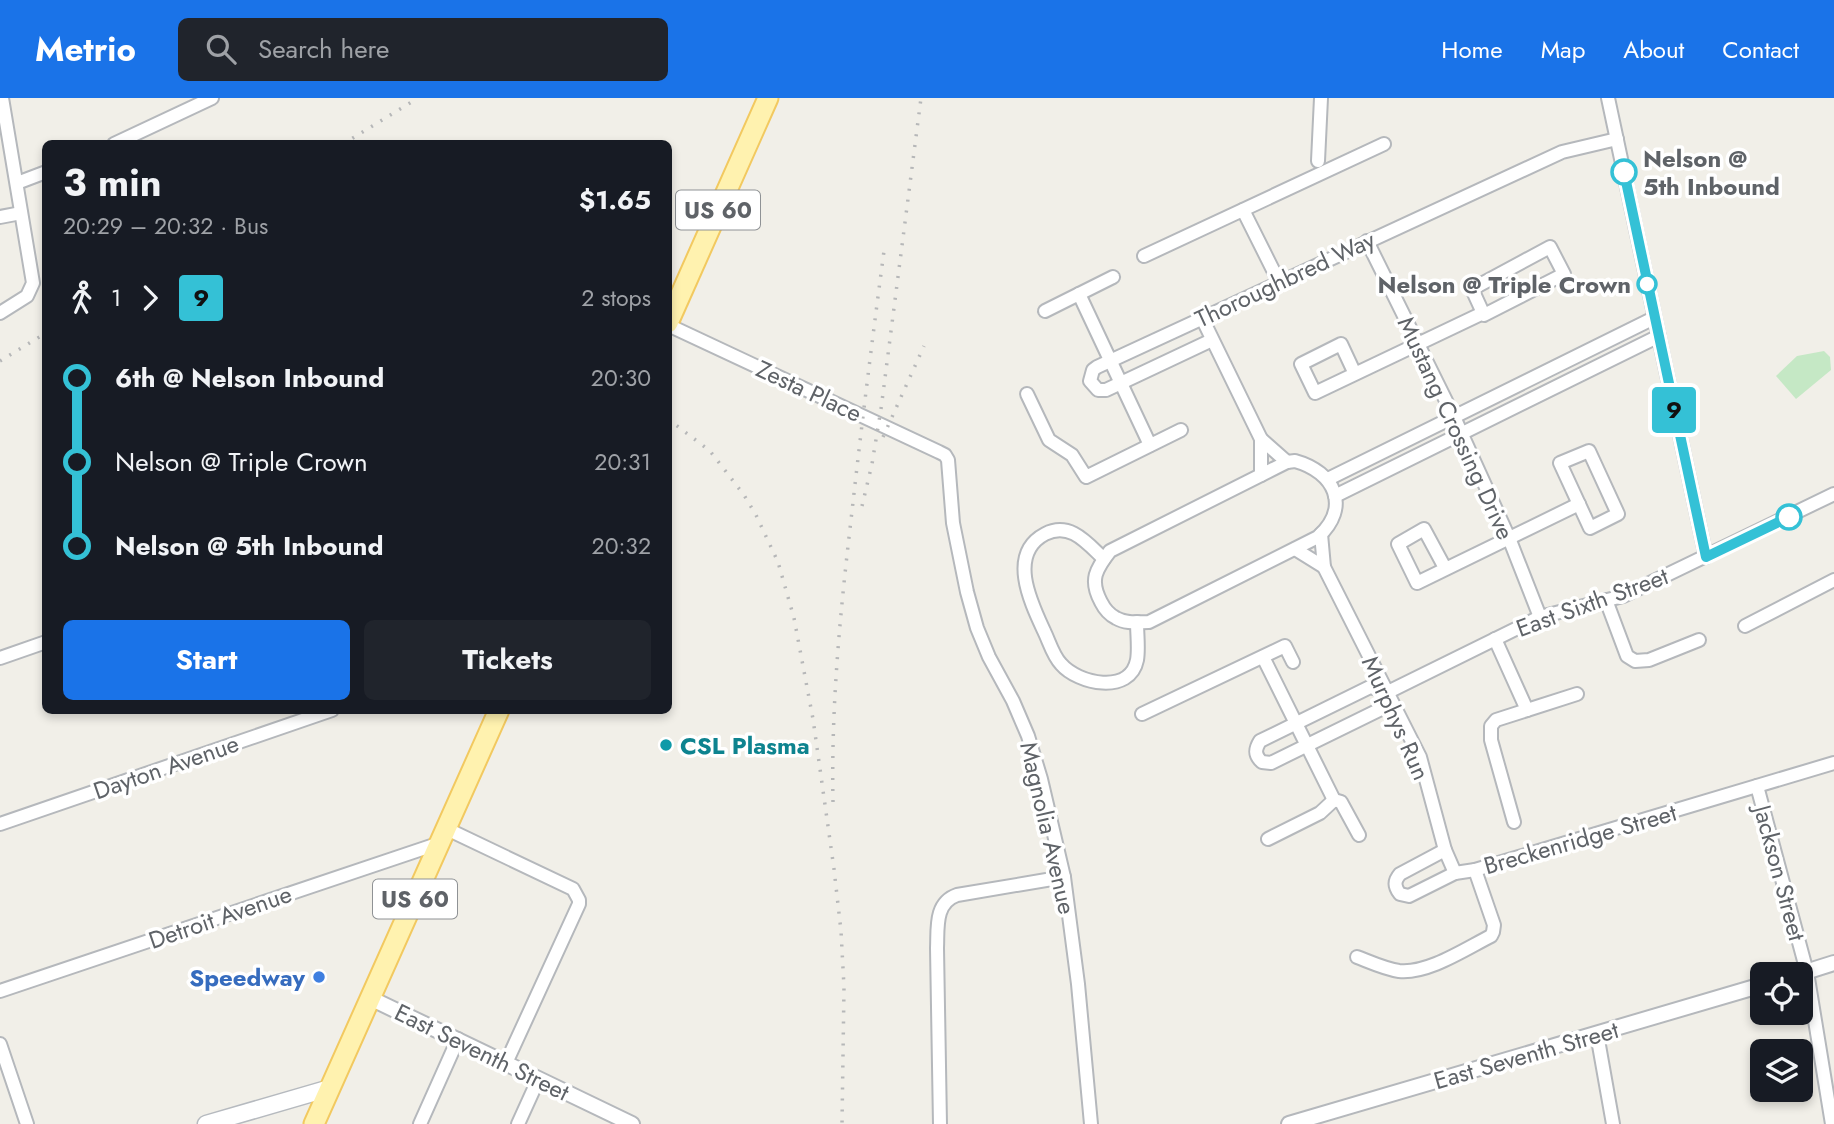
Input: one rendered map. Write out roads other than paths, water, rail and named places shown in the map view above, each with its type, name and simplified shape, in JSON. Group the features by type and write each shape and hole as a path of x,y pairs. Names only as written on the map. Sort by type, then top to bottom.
{"main road":[{"name":"US 60","path":"672,315 768,98"},
{"name":"US 60","path":"314,1124 497,714"},
{"path":"206,1124 330,1087"}],"street":[{"path":"0,313 27,296 33,283 2,98"},
{"path":"123,140 212,98"},
{"path":"1318,161 1321,98"},
{"path":"1608,98 1706,557"},
{"name":"Thoroughbred Way","path":"1212,340 1102,391 1090,381 1093,370 1110,361 1367,241 1562,152 1617,139"},
{"path":"1144,256 1384,144"},
{"path":"17,183 42,174"},
{"path":"1243,210 1279,282"},
{"path":"0,217 21,213"},
{"name":"Mustang Crossing Drive","path":"1367,241 1461,432 1509,538 1539,617"},
{"path":"1355,373 1483,313 1484,315 1564,274 1550,247 1472,289 1483,313"},
{"path":"1045,311 1113,277"},
{"path":"1079,294 1150,445"},
{"path":"1202,318 1261,439 1281,465"},
{"path":"1328,479 1654,318"},
{"name":"Zesta Place","path":"672,326 945,455 948,460"},
{"path":"1335,496 1659,336"},
{"path":"1027,394 1049,440 1072,455 1086,477 1181,430"},
{"path":"1261,439 1261,475"},
{"path":"1590,451 1618,514 1590,528 1579,504 1560,463 1590,451"},
{"name":"Magnolia Avenue","path":"948,460 953,523 967,592 981,638 1028,736 1064,877 1078,984 1091,1124"},
{"path":"1295,461 1306,464 1316,468 1328,479 1333,487 1336,503 1332,522 1316,538 1158,618 1149,622 1130,623 1115,618 1103,606 1095,591 1094,578 1099,565 1110,551 1281,465 1295,461"},
{"name":"East Sixth Street","path":"1388,692 1383,708 1307,745 1271,762 1262,762 1256,756 1261,741 1370,687 1388,692 1539,617 1623,596 1834,495"},
{"path":"1445,568 1579,504"},
{"path":"1104,559 1083,538 1070,530 1057,529 1034,542 1027,556 1025,573 1029,599 1059,663 1070,672 1088,680 1105,683 1120,681 1131,673 1137,661 1137,622"},
{"name":"Murphys Run","path":"1316,538 1324,567 1420,757 1445,850 1455,873"},
{"path":"1295,549 1324,567"},
{"path":"1745,626 1834,580"},
{"path":"1606,600 1627,656 1635,661 1649,660 1699,640"},
{"path":"1495,639 1527,710"},
{"path":"0,658 42,643"},
{"path":"1142,714 1285,646 1293,662"},
{"path":"1263,657 1334,800 1341,802 1359,835"},
{"path":"1514,822 1490,732 1491,726 1496,720 1577,694"},
{"name":"Dayton Avenue","path":"0,824 320,714"},
{"name":"Breckenridge Street","path":"1445,850 1400,874 1396,878 1397,890 1404,896 1409,896 1455,873 1475,870 1834,763"},
{"name":"Jackson Street","path":"1757,786 1798,962"},
{"path":"1268,839 1320,813 1334,800"},
{"path":"444,836 573,889 579,900 506,1063"},
{"name":"Detroit Avenue","path":"0,991 444,836"},
{"path":"1357,957 1396,970 1415,970 1430,966 1491,936 1494,925 1475,870"},
{"path":"940,1124 937,948 943,904 957,895 1064,877"},
{"path":"1813,969 1834,963"},
{"name":"East Seventh Street","path":"1289,1124 1750,989"},
{"name":"East Seventh Street","path":"370,998 632,1124"},
{"name":"Jackson Street","path":"1812,1025 1832,1124"},
{"path":"1597,1034 1613,1124"},
{"path":"420,1124 458,1039"},
{"path":"0,1044 27,1124"},
{"path":"519,1124 538,1080"}],"railway":[{"path":"350,140 418,98"},
{"path":"862,506 881,409 921,98"},
{"path":"833,802 833,732 840,626 884,251"},
{"path":"0,361 42,335"},
{"path":"883,437 924,346"},
{"path":"672,422 710,451 744,495 778,562 794,618 813,719 841,931 844,987 842,1124"}],"place":[{"name":"Nelson @ 5th Inbound","path":"1624,172"},
{"name":"Nelson @ Triple Crown","path":"1647,284"},
{"name":"CSL Plasma","path":"666,745"},
{"name":"Speedway","path":"319,977"}]}
